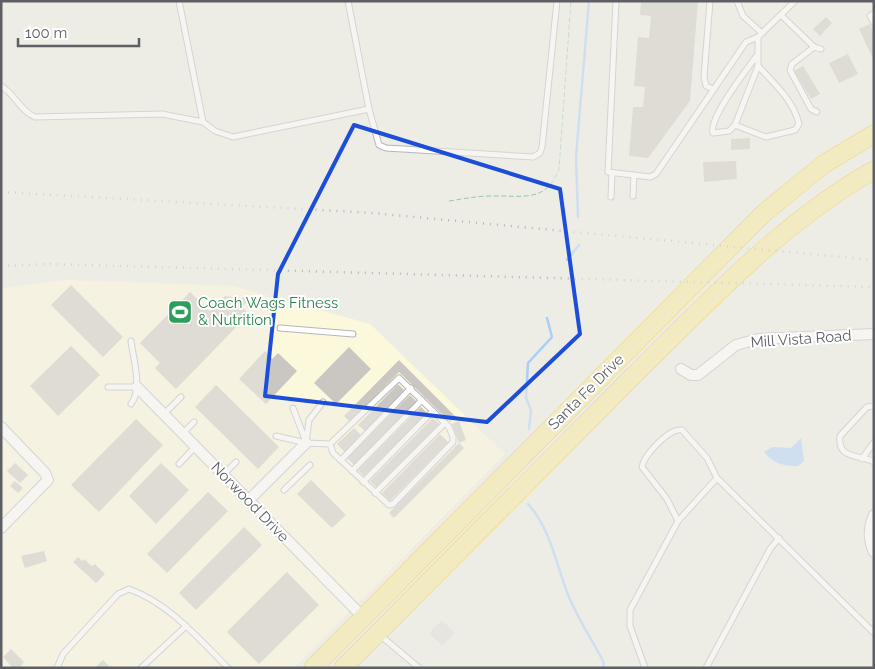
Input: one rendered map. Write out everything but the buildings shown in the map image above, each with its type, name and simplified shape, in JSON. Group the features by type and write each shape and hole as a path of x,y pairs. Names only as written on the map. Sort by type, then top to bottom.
{"highway":[{"name":"Santa Fe Drive","path":"313,668 764,212 824,164 874,134"},
{"name":"Santa Fe Drive","path":"346,665 654,356 767,248 832,196 874,170"},
{"path":"346,665 366,633 366,624 363,617"}],"street":[{"name":"Mill Vista Road","path":"681,369 690,375 698,375 736,345 758,339 874,334"},
{"name":"Norwood Drive","path":"137,387 363,617"},
{"path":"1,427 45,473 48,480 1,528"},
{"path":"249,500 306,443"},
{"path":"874,515 870,524 869,536 874,552"}],"lane":[{"path":"179,1 203,122"},
{"path":"348,1 369,109 379,145 386,148 533,157 540,153 542,147 557,1"},
{"path":"616,1 608,172 650,177 656,174 746,42 760,35 795,1"},
{"path":"710,1 704,76 706,86 713,89"},
{"path":"737,1 744,16 760,35 758,66 735,125 729,131 721,134 713,133 712,129 715,119 741,76 758,54"},
{"path":"874,13 870,16 874,23"},
{"path":"781,15 814,48 821,49"},
{"path":"814,48 792,64 790,70 811,109 817,112"},
{"path":"735,125 766,137 795,130 799,124 788,102 758,66"},
{"path":"1,86 11,93 28,114 35,117 162,114 203,122 215,131 233,137 369,109"},
{"path":"611,197 612,173"},
{"path":"633,196 634,175"},
{"path":"280,328 354,334"},
{"path":"131,341 137,387 135,399 131,404"},
{"path":"276,436 306,443 330,444 396,379 402,379 445,423 453,437 452,442 393,504 386,504 333,453 330,444"},
{"path":"108,387 137,387"},
{"path":"341,460 411,388"},
{"path":"164,415 182,397"},
{"path":"352,471 422,400"},
{"path":"306,443 309,420 323,402"},
{"path":"874,406 867,407 840,436 840,447 844,452 855,458 874,462"},
{"path":"293,408 306,443"},
{"path":"363,482 433,411"},
{"path":"183,433 194,422"},
{"path":"375,493 445,423"},
{"path":"678,521 667,499 642,467 646,456 672,432 682,430 707,458 717,478 874,633"},
{"path":"862,459 874,442"},
{"path":"179,464 196,447"},
{"path":"223,475 236,462"},
{"path":"284,490 310,465"},
{"path":"645,668 630,626 630,610 678,521 717,478"},
{"path":"706,668 770,549 779,538"},
{"path":"57,668 63,654 118,594 129,589 142,594 175,614 228,668"},
{"path":"141,668 186,626"},
{"path":"378,633 419,668"}],"highlighted area":[{"path":"354,125 560,189 580,334 487,422 265,396 278,274"}],"shaded area":[{"path":"67,280 233,286 370,324 505,454 294,668 1,668 1,288"},
{"path":"442,620 455,633 442,646 429,633"}],"water":[{"path":"801,438 804,461 798,466 779,464 764,452 772,447 791,448"}],"waterway":[{"path":"578,217 576,157 589,1"},
{"path":"567,260 579,245"},
{"path":"529,429 531,410 526,398 528,363 552,337 547,318"},
{"path":"528,504 542,524 552,546 571,601 603,661 604,668"}],"railway":[{"path":"1,192 372,213 874,260"},
{"path":"1,266 48,264 874,287"}],"place":[{"name":"Coach Wags Fitness & Nutrition","path":"180,312"}]}
